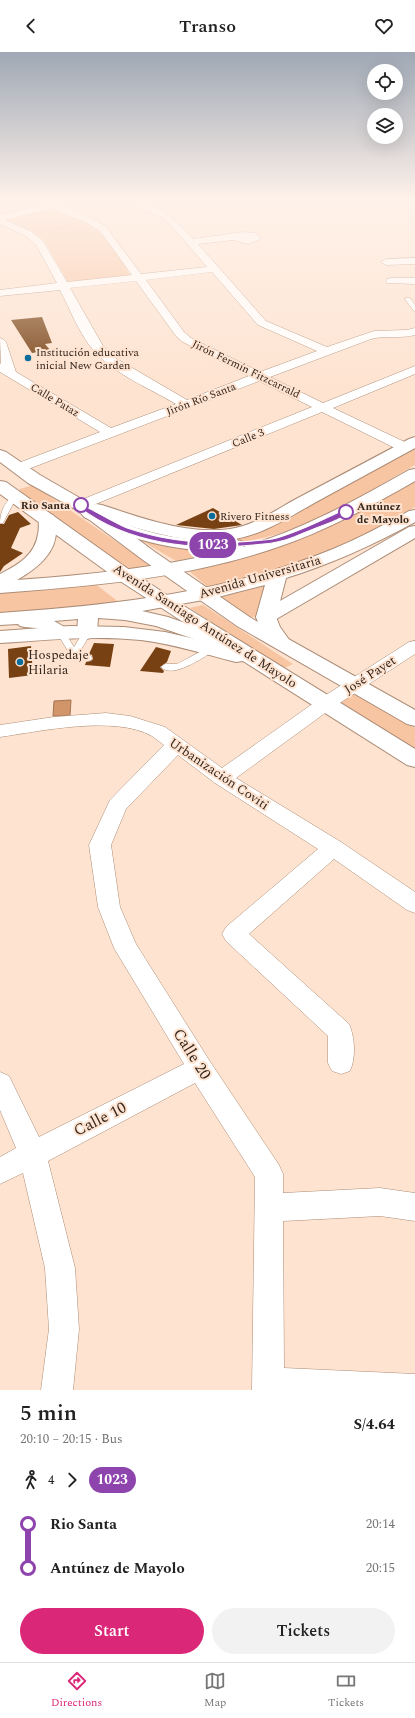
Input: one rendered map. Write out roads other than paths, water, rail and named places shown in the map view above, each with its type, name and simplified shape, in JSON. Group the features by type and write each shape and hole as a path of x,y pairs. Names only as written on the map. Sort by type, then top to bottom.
{"main road":[{"path":"86,509 95,508 148,526 182,534 219,536 235,534 254,528 276,517 410,444"},
{"name":"Avenida Santiago Antúnez de Mayolo","path":"0,455 34,479 86,509 166,568 244,622 280,641 415,719"},
{"path":"5,487 18,468"},
{"path":"0,587 124,575 166,568 239,552 276,540 339,516 415,474"},
{"path":"5,487 34,479"},
{"name":"Avenida Santiago Antúnez de Mayolo","path":"5,487 124,575 164,602 232,646 415,759"},
{"path":"86,509 121,528 162,540 182,543 230,545 276,540"},
{"name":"Avenida Universitaria","path":"0,619 89,612 205,595 278,575 350,549 394,528 415,515"},
{"path":"0,581 10,577 38,557 45,547 48,528 47,519"},
{"name":"Avenida Universitaria","path":"266,617 415,531"},
{"path":"278,575 266,617 270,628 280,641"},
{"path":"88,633 89,612 125,614 161,621 232,646"},
{"path":"0,619 45,624 61,633"},
{"path":"0,637 61,633 139,634 174,639 210,648 263,665"},
{"path":"293,684 311,677 321,666"}],"street":[{"path":"50,263 93,341 105,355 124,369 187,405"},
{"name":"Jirón Fermín Fitzcarrald","path":"129,263 180,334 187,340 323,408 410,444"},
{"path":"210,263 262,323 327,351"},
{"path":"0,293 215,269"},
{"path":"391,281 415,281"},
{"name":"Jirón Río Santa","path":"18,468 327,351 379,334 409,334 415,331"},
{"path":"0,342 6,370"},
{"name":"Calle Pataz","path":"6,370 110,433"},
{"name":"Calle 3","path":"86,509 415,370"},
{"name":"José Payet","path":"222,778 325,704 415,646"},
{"name":"Urbanización Coviti","path":"0,731 54,723 106,719 130,722 158,731 222,778 333,848 415,904"},
{"name":"Calle 20","path":"176,745 117,805 100,845 109,907 126,948 200,1068 269,1174 268,1386"},
{"path":"333,848 234,934 340,1032 341,1063"},
{"name":"Calle 10","path":"0,1171 32,1153 200,1068"},
{"path":"0,1084 11,1104 32,1153 60,1268 64,1329 57,1390"},
{"path":"269,1208 380,1202 415,1207"},
{"path":"268,1386 415,1390"}],"lane":[{"path":"408,299 415,309"},
{"path":"0,521 10,503 5,487"},
{"path":"61,633 74,654 88,658"},
{"path":"74,654 88,633"},
{"path":"165,667 179,667 210,648"}],"place":[{"name":"Institución educativa inicial New Garden","path":"28,358"},
{"name":"Rio Santa","path":"81,505"},
{"name":"Antúnez de Mayolo","path":"346,512"},
{"name":"Rivero Fitness","path":"212,516"},
{"name":"Hospedaje Hilaria","path":"20,662"}]}
